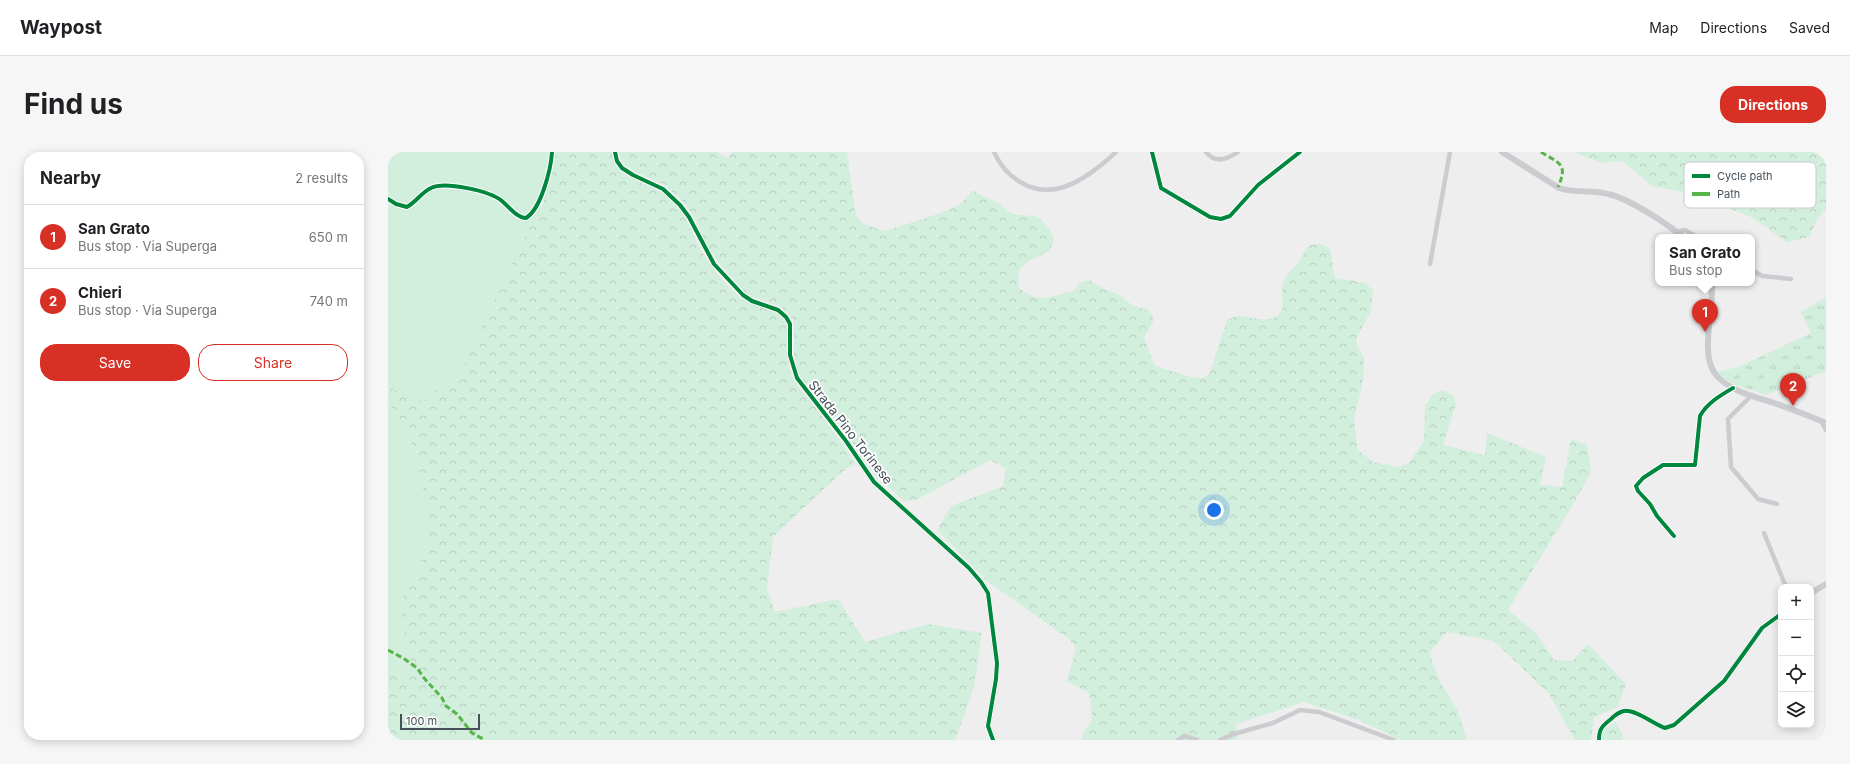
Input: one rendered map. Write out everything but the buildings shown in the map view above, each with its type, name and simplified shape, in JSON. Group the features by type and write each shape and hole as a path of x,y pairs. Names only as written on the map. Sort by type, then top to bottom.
{"street":[{"path":"388,199 396,204 407,207 433,187 451,186 495,197 517,215 522,218 526,218 535,210 548,177 552,152"},
{"name":"Strada Pino Torinese","path":"615,152 617,161 622,168 633,175 663,189 680,205 689,217 714,264 743,295 752,301 778,310 786,317 790,324 790,355 797,378 846,442 874,482 969,568 982,582 988,593 997,663 996,679 988,726 993,740"},
{"path":"994,152 1001,166 1013,178 1031,189 1050,190 1062,188 1076,182 1116,152"},
{"path":"1152,152 1161,188 1210,217 1221,220 1230,216 1258,185 1300,152"},
{"path":"1206,152 1209,156 1220,160 1228,159 1238,152"},
{"path":"1430,264 1450,152"},
{"path":"1502,152 1559,188 1567,191 1608,193 1626,200 1679,234"},
{"path":"1677,232 1685,230 1692,234"},
{"path":"1755,272 1762,276 1791,279"},
{"path":"1712,286 1713,295 1708,331 1709,357 1713,370 1718,378 1733,388 1824,422 1826,430"},
{"path":"1674,536 1657,516 1650,504 1638,491 1636,486 1643,478 1663,465 1695,465 1700,416 1716,398 1733,388"},
{"path":"1752,395 1728,419 1731,467 1758,499 1777,504"},
{"path":"1764,533 1785,584"},
{"path":"1814,592 1826,584"},
{"path":"1599,740 1600,729 1620,712 1625,711 1634,713 1665,728 1674,725 1724,681 1762,628 1778,616"},
{"path":"1220,740 1234,734 1273,723 1300,710 1307,709 1319,712 1394,740"},
{"path":"1178,740 1184,736 1197,740"}],"green space":[{"path":"388,152 556,152 552,173 544,198 466,360 458,381 452,389 438,387 428,399 417,400 390,388 392,413 397,429 409,435 416,459 423,487 428,528 427,547 409,582 404,596 402,612 411,662 402,675 388,675"},
{"path":"552,152 611,152 614,161 624,174 653,187 668,197 676,206 688,223 708,261 728,286 745,301 768,309 783,319 786,324 787,331 789,365 794,381 845,447 855,464 842,472 773,537 767,589 775,612 838,599 865,642 928,624 982,633 974,687 955,740 388,740 388,201 526,220 543,204 552,169"},
{"path":"619,152 717,152 729,158 732,152 847,152 855,211 860,221 869,226 885,231 958,206 973,191 1000,204 1007,211 1017,215 1037,216 1051,231 1054,241 1049,251 1029,261 1020,268 1018,278 1019,288 1033,296 1045,298 1073,291 1079,283 1089,280 1106,290 1116,293 1132,305 1150,311 1154,320 1144,338 1155,366 1191,377 1202,378 1210,373 1227,320 1238,316 1262,319 1271,319 1275,317 1281,311 1283,304 1282,289 1284,281 1308,247 1310,245 1320,244 1329,248 1335,278 1366,283 1373,291 1371,311 1356,338 1358,348 1364,357 1364,367 1362,387 1354,417 1357,447 1360,452 1373,462 1399,467 1409,463 1424,441 1425,406 1433,394 1443,390 1453,395 1456,404 1443,445 1485,455 1487,433 1546,457 1540,485 1562,487 1571,439 1587,445 1591,472 1572,506 1508,610 1536,633 1554,660 1572,661 1588,644 1626,684 1618,707 1594,717 1591,740 1575,740 1549,694 1494,641 1447,632 1429,653 1441,684 1457,709 1467,740 1400,740 1359,720 1304,702 1236,724 1238,740 1082,740 1084,731 1092,720 1090,694 1067,681 1076,648 1069,639 987,581 937,530 951,506 1003,486 1006,469 990,460 916,500 904,501 877,477 860,455 849,436 800,376 794,355 794,322 789,314 780,306 753,297 745,292 718,262 707,245 693,215 683,202 665,185 635,172 625,165"},
{"path":"1573,152 1826,152 1826,209 1818,218 1809,237 1787,242 1753,218 1729,208 1816,208 1816,162 1684,162 1684,192 1652,186 1622,161 1601,163"},
{"path":"1826,297 1826,371 1766,395 1733,384 1717,372 1738,367 1811,333 1801,312"},
{"path":"1615,722 1623,735 1623,740 1601,740 1602,731"}],"marked path":[{"path":"1541,152 1557,162 1562,168 1561,179 1558,187"},
{"path":"388,650 417,668 442,698 446,706 457,714 472,733 485,740"}],"cycle path":[{"path":"388,199 396,204 407,207 431,188 438,186 456,186 496,197 516,214 526,218 541,198 550,168 552,152"},
{"path":"615,152 617,161 622,168 633,175 663,189 680,205 689,217 714,264 743,295 752,301 778,310 786,317 790,324 790,355 797,378 846,441 874,482 969,568 981,582 988,593 997,663 996,679 988,726 993,740"},
{"path":"1152,152 1161,188 1210,217 1221,219 1230,216 1258,185 1300,152"},
{"path":"1674,536 1657,516 1650,504 1638,491 1636,486 1643,478 1663,465 1695,465 1700,416 1710,403 1733,388"},
{"path":"1599,740 1600,730 1603,726 1615,715 1624,711 1639,714 1665,728 1674,725 1724,681 1762,628 1778,616"}],"place":[{"name":"San Grato","path":"1705,332"},
{"name":"Chieri","path":"1793,406"}]}
